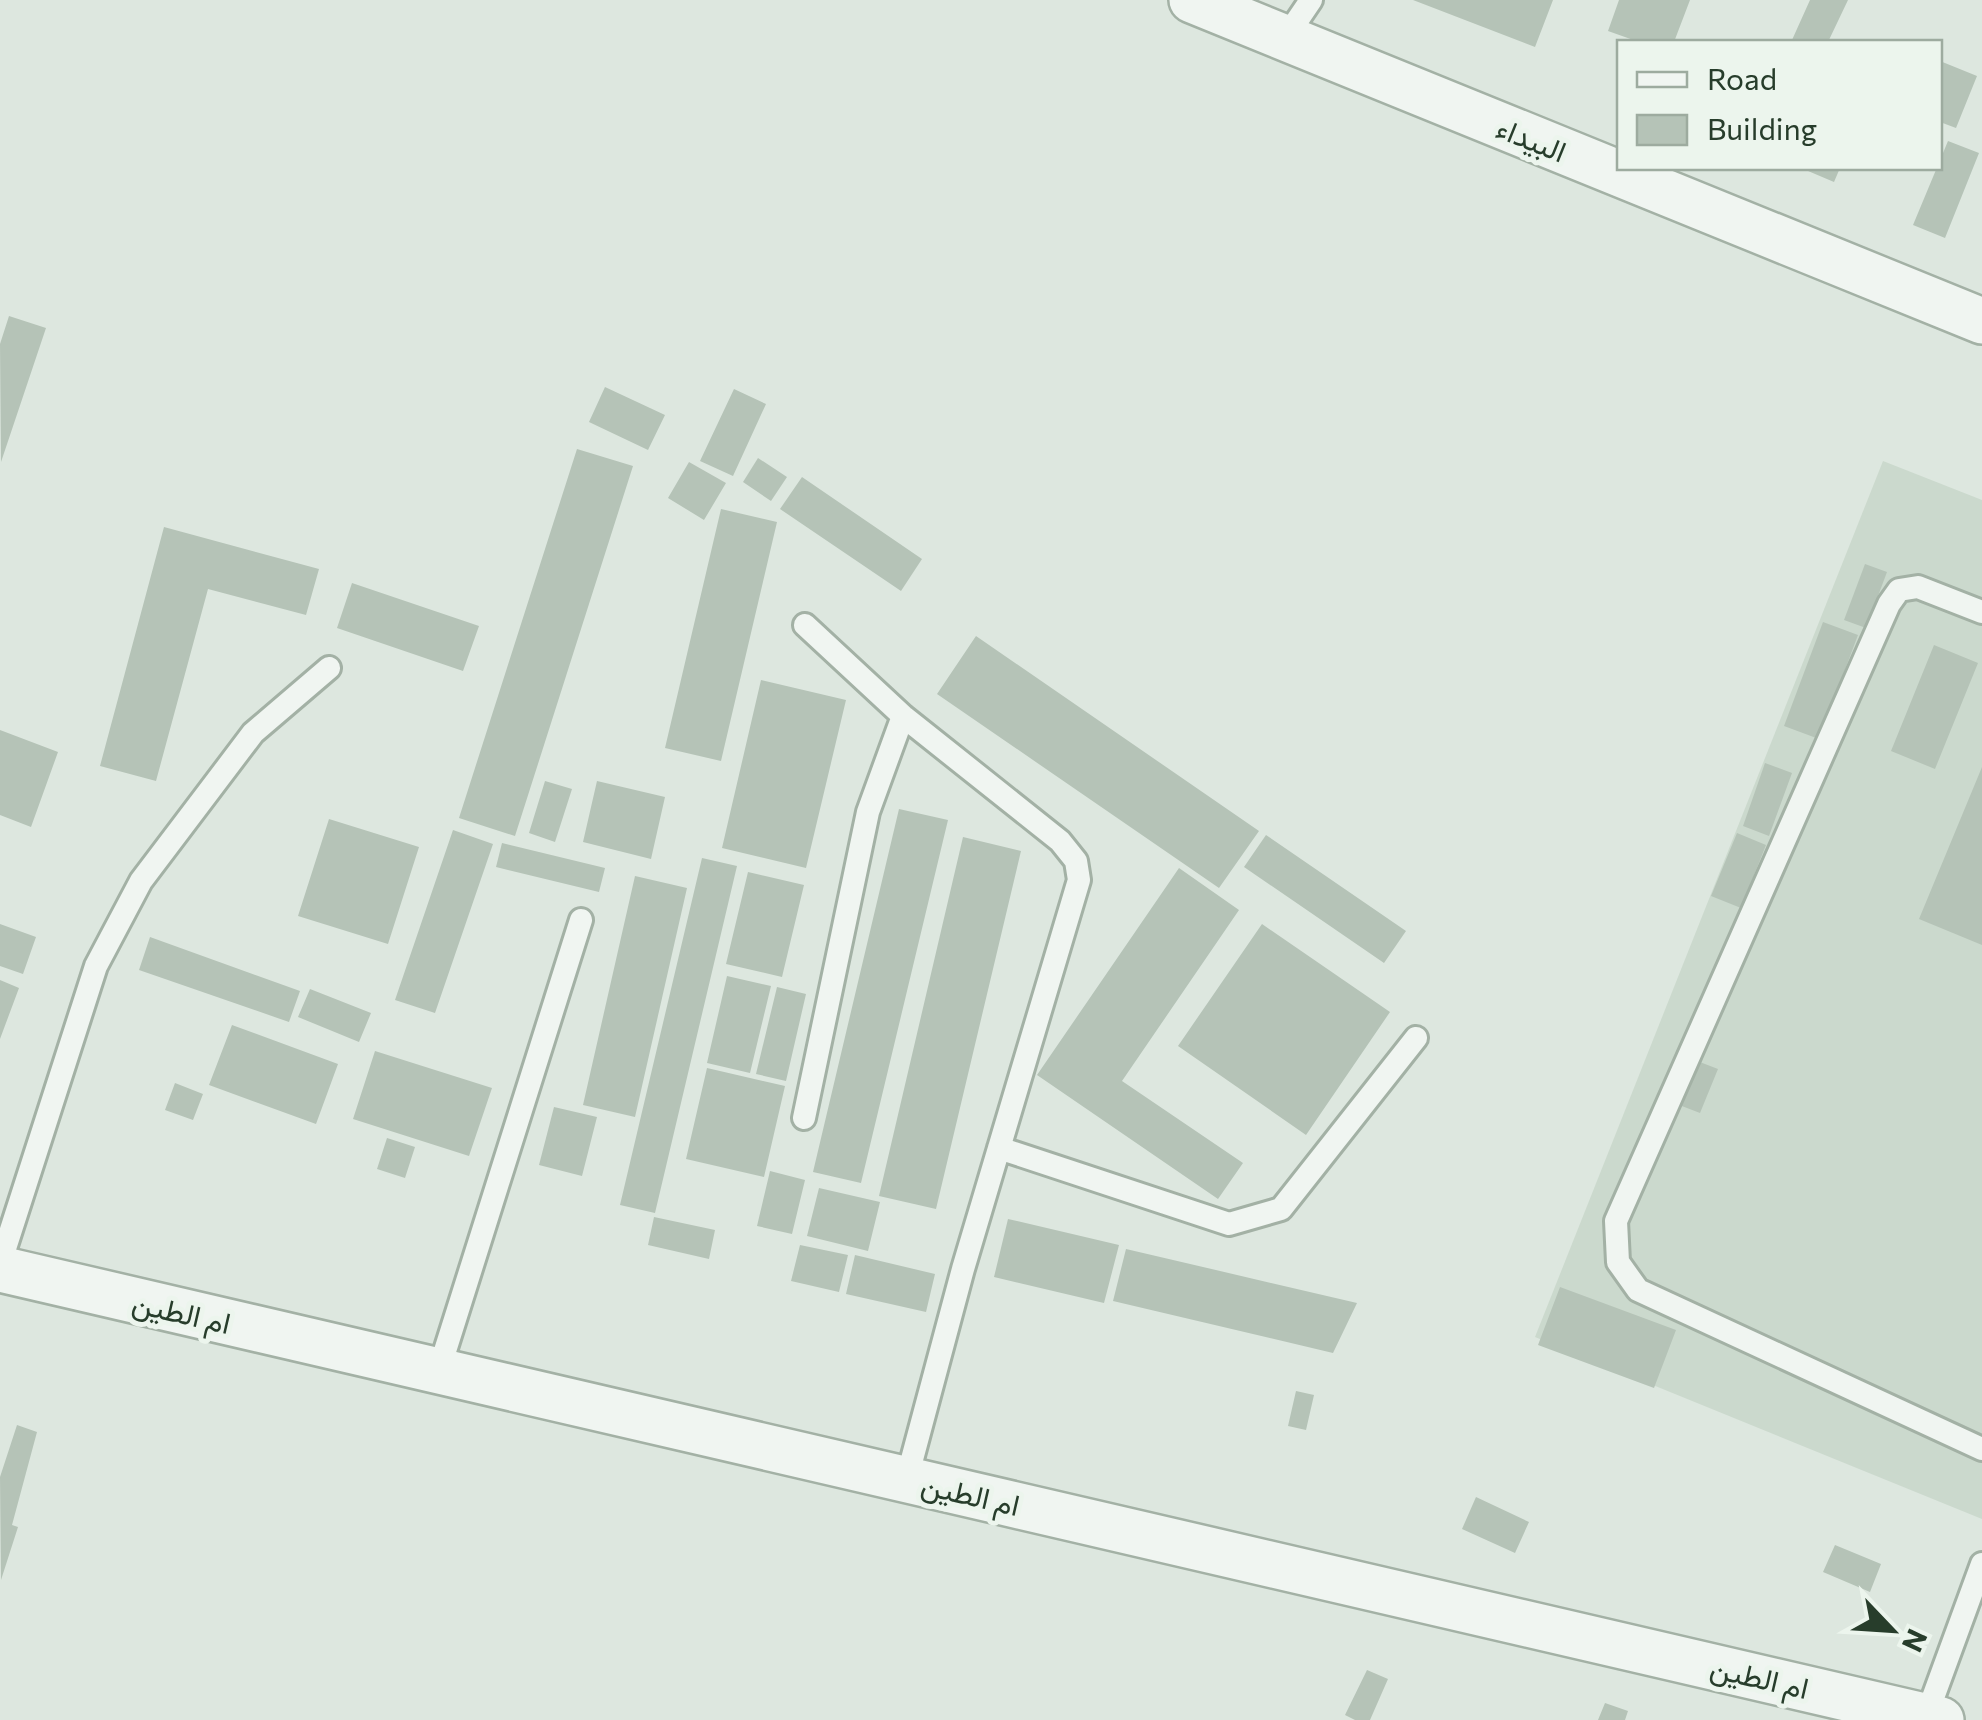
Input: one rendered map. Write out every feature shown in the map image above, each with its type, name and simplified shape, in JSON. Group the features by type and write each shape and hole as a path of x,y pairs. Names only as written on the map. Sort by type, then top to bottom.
{"street":[{"name":"البيداء","path":"1192,0 1982,322"},
{"name":"ام الطين","path":"0,1266 1934,1717"}],"lane":[{"path":"1286,37 1312,0"},
{"path":"1982,612 1918,586 1900,590 1889,604 1616,1221 1618,1262 1638,1290 1982,1449"},
{"path":"805,625 902,716 1060,842 1076,861 1078,880 907,1478"},
{"path":"0,1266 96,966 140,880 254,733 329,668"},
{"path":"804,1118 868,812 902,716"},
{"path":"439,1370 581,920"},
{"path":"999,1148 1194,1216 1229,1224 1257,1220 1280,1209 1416,1038"},
{"path":"1934,1717 1971,1633 1982,1564"}],"shaded area":[{"path":"1883,461 1982,500 1982,1519 1535,1337"}],"building":[{"path":"1413,0 1553,0 1535,47"},
{"path":"1619,0 1690,0 1675,40 1633,40 1608,31"},
{"path":"1810,0 1848,0 1829,40 1792,40"},
{"path":"1942,62 1977,76 1956,128 1942,123"},
{"path":"1948,141 1979,153 1945,238 1913,225 1936,170 1942,170"},
{"path":"1806,170 1839,170 1834,182"},
{"path":"9,316 46,328 1,462 0,344"},
{"path":"605,387 665,415 648,450 589,422"},
{"path":"734,389 766,404 733,476 700,461"},
{"path":"577,449 633,466 515,836 459,818"},
{"path":"758,458 787,477 771,501 743,482"},
{"path":"689,462 726,483 704,520 668,498"},
{"path":"802,477 922,559 901,591 780,509"},
{"path":"721,509 777,522 721,761 665,748"},
{"path":"164,527 319,569 306,615 208,589 156,781 100,766"},
{"path":"1865,564 1887,572 1866,628 1844,620"},
{"path":"352,583 479,626 463,671 337,628"},
{"path":"1823,622 1858,635 1819,739 1784,726"},
{"path":"976,636 1259,831 1219,888 937,694"},
{"path":"1934,645 1978,663 1935,769 1891,751"},
{"path":"761,680 846,700 806,868 722,848"},
{"path":"0,730 58,752 31,827 0,815"},
{"path":"1765,763 1792,773 1769,836 1743,826"},
{"path":"1982,767 1982,945 1919,919"},
{"path":"545,781 572,789 555,842 529,833"},
{"path":"597,781 665,797 651,859 583,842"},
{"path":"899,809 948,820 861,1183 813,1172"},
{"path":"329,819 419,847 388,944 298,916"},
{"path":"453,830 493,844 435,1013 395,1000"},
{"path":"1737,833 1766,845 1741,908 1711,896"},
{"path":"1266,835 1406,931 1384,963 1244,867"},
{"path":"963,837 1021,851 936,1209 879,1196"},
{"path":"502,843 605,868 599,892 496,867"},
{"path":"702,858 737,866 655,1213 620,1205"},
{"path":"1179,868 1239,910 1122,1081 1243,1163 1218,1199 1037,1075"},
{"path":"748,872 804,885 782,977 726,964"},
{"path":"635,876 687,888 635,1117 583,1105"},
{"path":"0,924 36,937 23,974 0,966"},
{"path":"1262,924 1390,1012 1306,1135 1178,1046"},
{"path":"150,937 300,991 289,1022 139,970"},
{"path":"727,976 771,986 750,1073 707,1063"},
{"path":"0,980 19,988 0,1039"},
{"path":"777,987 806,994 786,1081 756,1074"},
{"path":"310,989 371,1013 359,1042 298,1017"},
{"path":"232,1025 338,1064 316,1124 209,1085"},
{"path":"375,1051 492,1088 469,1156 353,1119"},
{"path":"1692,1059 1718,1069 1700,1113 1674,1103"},
{"path":"707,1068 785,1086 764,1177 686,1159"},
{"path":"175,1083 203,1094 193,1120 165,1110"},
{"path":"554,1107 597,1117 582,1176 539,1165"},
{"path":"387,1138 415,1147 405,1178 377,1169"},
{"path":"770,1171 805,1180 792,1234 757,1226"},
{"path":"819,1188 880,1202 868,1251 807,1236"},
{"path":"654,1217 715,1230 709,1259 648,1245"},
{"path":"1008,1219 1119,1245 1104,1303 994,1277"},
{"path":"800,1245 848,1255 839,1292 791,1281"},
{"path":"1126,1249 1357,1303 1333,1353 1113,1301"},
{"path":"855,1255 935,1274 926,1312 846,1294"},
{"path":"1560,1287 1676,1330 1654,1388 1538,1345"},
{"path":"1296,1391 1314,1395 1306,1430 1288,1426"},
{"path":"17,1425 37,1432 12,1525 18,1527 1,1580 0,1477"},
{"path":"1476,1497 1529,1522 1515,1553 1462,1529"},
{"path":"1835,1545 1881,1564 1870,1592 1823,1572"},
{"path":"1367,1670 1388,1679 1370,1720 1355,1720 1345,1715"},
{"path":"1605,1703 1628,1711 1625,1720 1598,1720"}]}
